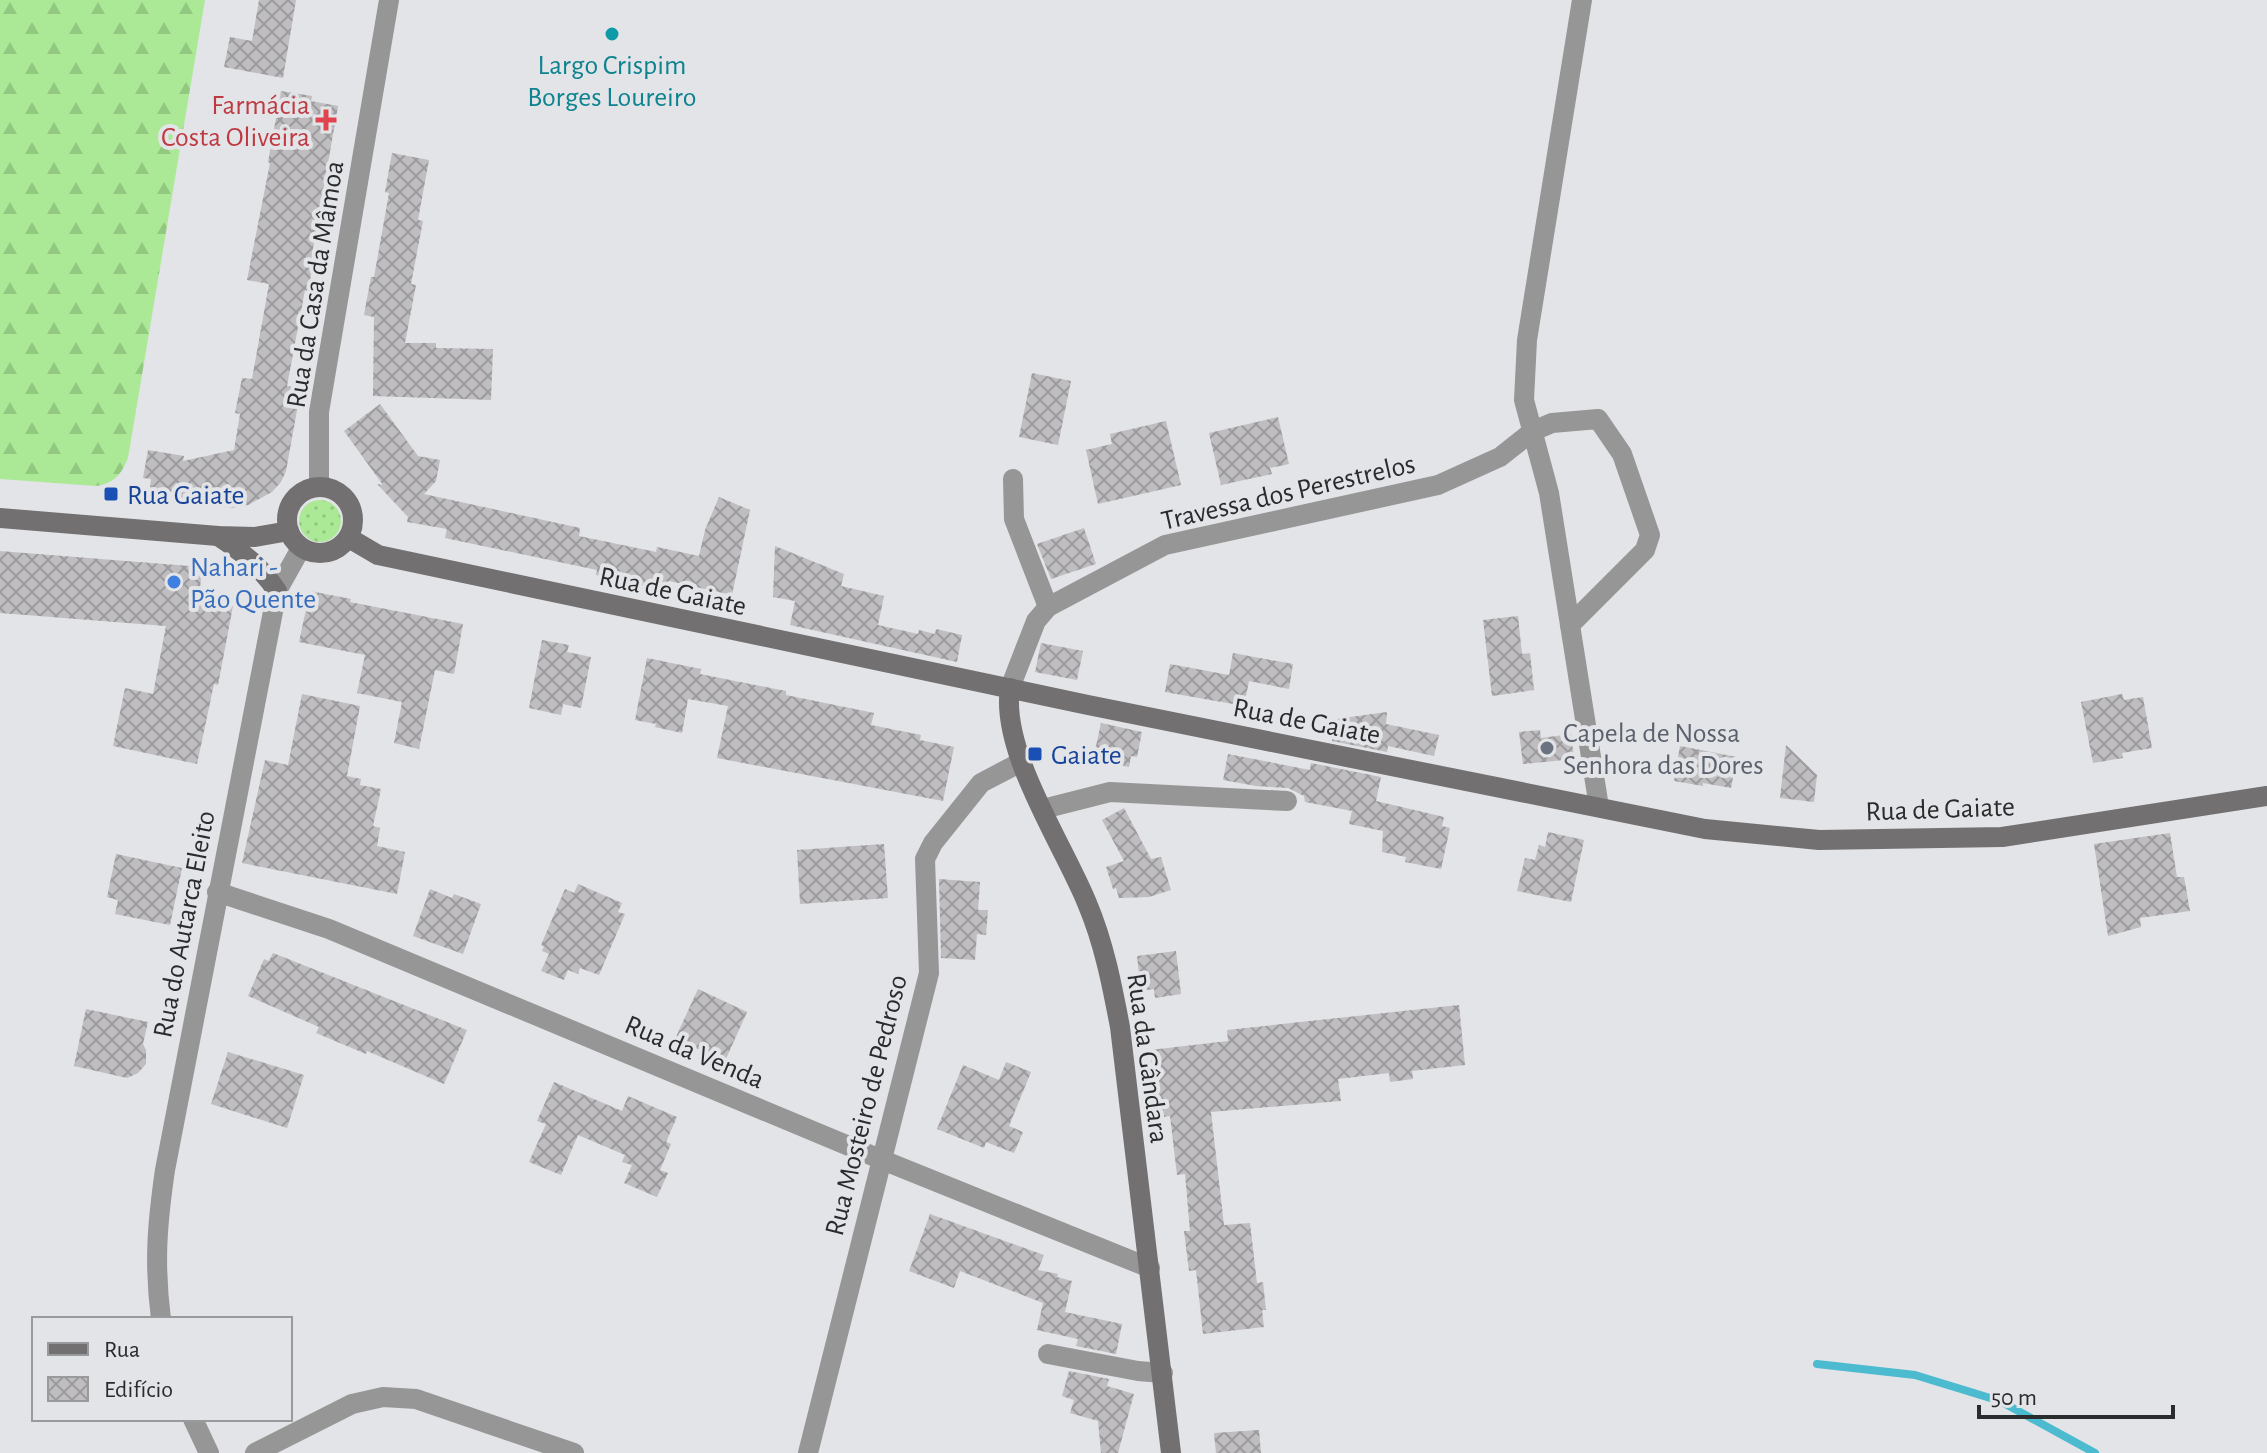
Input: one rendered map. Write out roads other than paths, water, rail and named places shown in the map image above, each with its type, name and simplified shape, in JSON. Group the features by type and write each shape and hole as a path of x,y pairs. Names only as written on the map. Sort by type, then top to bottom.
{"main road":[{"path":"319,487 329,488 347,499 354,518 349,538 332,552 311,552 295,539 287,521 293,501 309,489 319,487"},
{"path":"0,518 218,536 295,539"},
{"path":"218,536 255,563 277,591"},
{"name":"Rua de Gaiate","path":"349,538 378,555 1010,688 1705,829 1819,840 2002,837 2267,796"},
{"name":"Rua da Gândara","path":"1010,688 1011,731 1043,809 1088,904 1106,959 1120,1027 1171,1453"}],"street":[{"name":"Rua da Casa da Mâmoa","path":"319,487 319,412 389,0"},
{"path":"1582,0 1527,340 1524,400 1549,493 1599,807"},
{"path":"1533,431 1552,423 1598,419 1622,454 1650,535 1645,550 1570,625"},
{"name":"Travessa dos Perestrelos","path":"1048,607 1165,545 1438,485 1500,457 1533,431"},
{"path":"1010,688 1036,621 1048,607 1014,519 1013,479"},
{"name":"Rua do Autarca Eleito","path":"161,1317 156,1227 217,892 277,591 295,539"},
{"name":"Rua Mosteiro de Pedroso","path":"808,1453 929,973 925,859 933,843 981,783 1023,761"},
{"path":"1043,809 1110,792 1287,801"},
{"name":"Rua da Venda","path":"217,892 329,929 1150,1268"},
{"path":"1048,1354 1163,1373"},
{"path":"255,1453 352,1404 369,1399 400,1397 416,1399 574,1453"},
{"path":"194,1421 209,1453"}],"waterway":[{"path":"1817,1364 1915,1375 2000,1401 2095,1453"}],"place":[{"name":"Largo Crispim Borges Loureiro","path":"612,34"},
{"name":"Farmácia Costa Oliveira","path":"326,120"},
{"name":"Rua Gaiate","path":"111,494"},
{"name":"Nahari - Pão Quente","path":"174,582"},
{"name":"Capela de Nossa Senhora das Dores","path":"1547,748"},
{"name":"Gaiate","path":"1035,754"}]}
